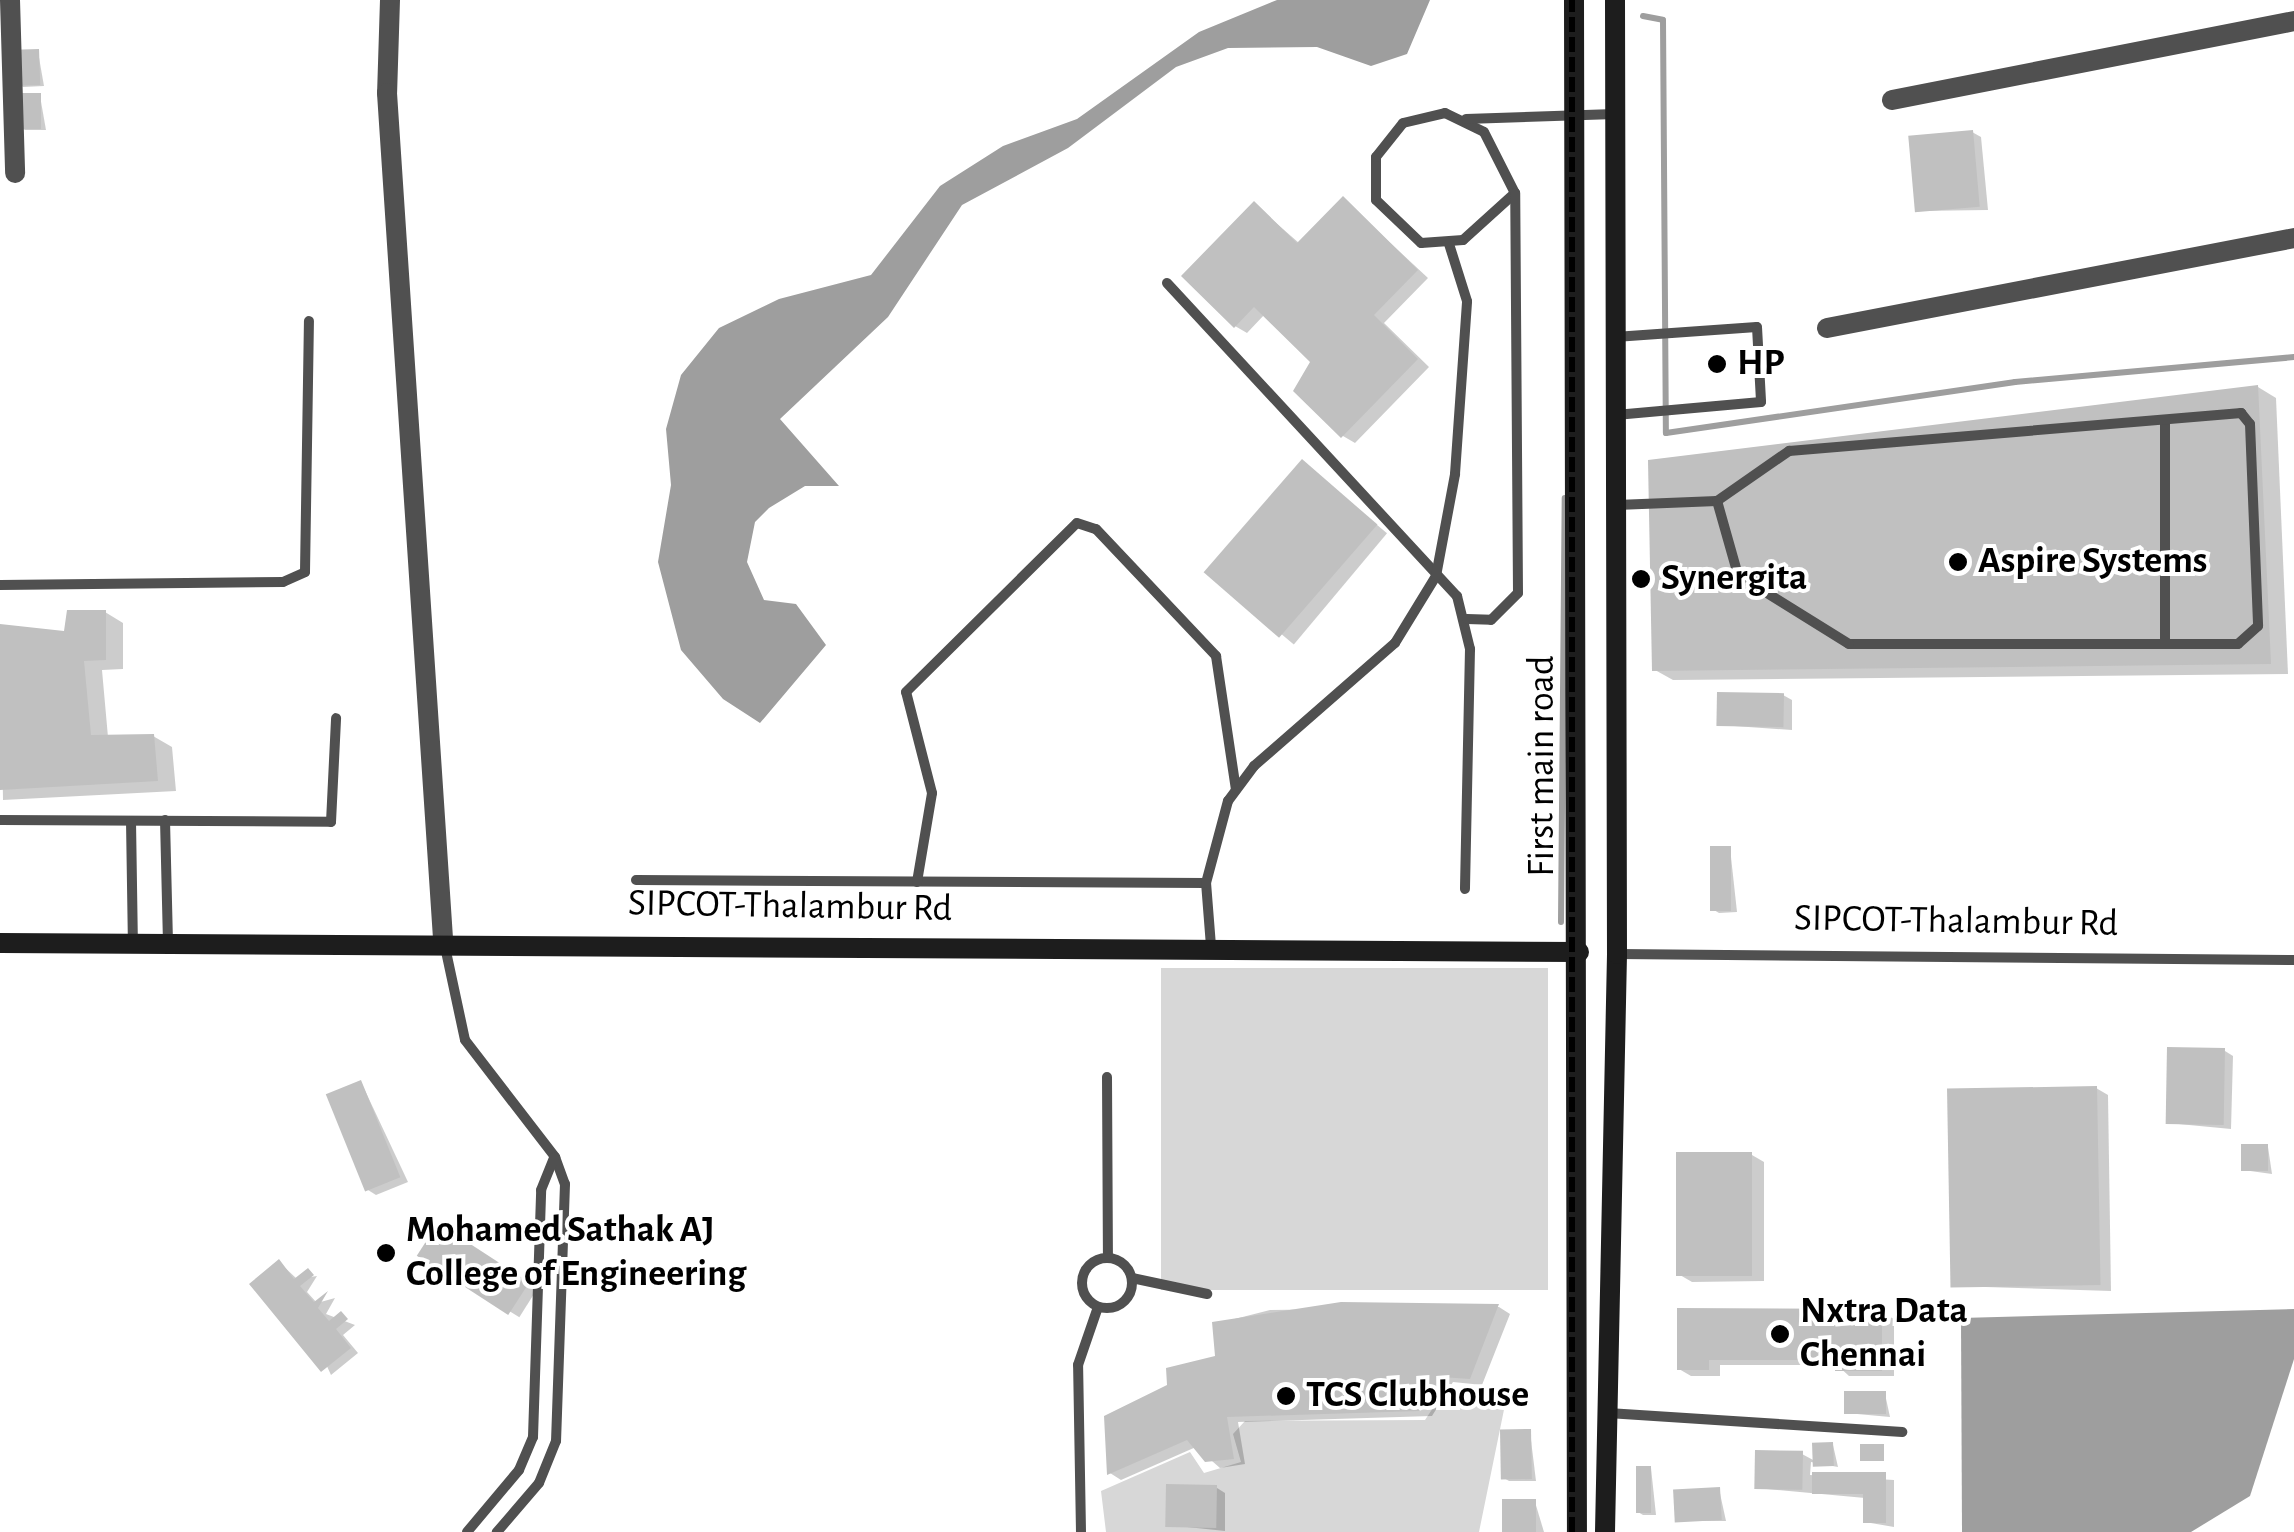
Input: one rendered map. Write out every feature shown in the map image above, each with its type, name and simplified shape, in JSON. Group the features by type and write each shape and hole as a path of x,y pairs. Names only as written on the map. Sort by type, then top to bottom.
{"street":[{"path":"10,0 15,173"},
{"path":"390,0 387,93 443,938"},
{"name":"First main road","path":"1574,0 1579,952 1577,1532"},
{"path":"1605,1532 1616,954 1615,0"},
{"path":"2292,0 2294,10"},
{"path":"1892,100 2294,21"},
{"path":"1827,328 2294,238"},
{"name":"SIPCOT-Thalambur Rd","path":"0,943 443,938 1579,952"}],"lane":[{"path":"1515,192 1481,229 1450,244 1402,234 1386,219 1372,178 1381,147 1403,123 1423,114 1466,119 1615,114"},
{"path":"1466,119 1497,150 1515,192 1518,593 1492,620 1467,619"},
{"path":"1211,946 1206,883 1212,838 1236,790 1395,644 1436,576 1455,474 1467,302 1450,244"},
{"path":"1167,283 1436,576 1467,619 1465,889"},
{"path":"0,585 283,582 305,572 309,321"},
{"path":"1615,337 1757,328 1761,402 1615,415"},
{"path":"1616,505 1717,501 1789,451 2248,416 2258,607 2250,639 2165,644 1849,644 1738,575 1717,501"},
{"path":"2165,423 2165,644"},
{"path":"917,882 932,792 906,692 1077,523 1096,529 1216,656 1236,790"},
{"path":"0,820 331,822 336,718"},
{"path":"165,820 168,944"},
{"path":"131,821 132,943"},
{"path":"636,880 1206,883"},
{"path":"443,938 465,1040 555,1157 565,1184 556,1441 539,1484 498,1532"},
{"name":"SIPCOT-Thalambur Rd","path":"1616,954 2294,960"},
{"path":"1107,1078 1108,1258 1132,1278 1206,1294"},
{"path":"467,1532 519,1470 533,1436 541,1190 555,1157"},
{"path":"1098,1307 1082,1281 1090,1264 1108,1258"},
{"path":"1098,1307 1124,1302 1132,1278"},
{"path":"1081,1532 1078,1364 1098,1307"},
{"path":"1608,1413 1902,1432"}],"shaded area":[{"path":"1277,0 1430,0 1407,54 1371,66 1317,47 1228,48 1176,67 1068,148 962,205 888,317 780,419 839,486 805,486 769,508 755,522 747,562 764,600 796,604 826,645 760,723 723,699 681,650 658,562 671,485 666,429 681,375 719,328 779,299 871,275 940,186 1003,146 1077,119 1199,32"},
{"path":"1161,968 1548,968 1548,1290 1161,1290"},
{"path":"2294,1309 2294,1359 2250,1496 2191,1532 1962,1532 1961,1318"},
{"path":"1507,1395 1479,1532 1106,1532 1101,1491 1190,1452 1204,1473 1241,1462 1233,1434 1245,1421 1425,1420 1441,1396"}],"building":[{"path":"39,49 40,85 15,86 14,50"},
{"path":"17,93 41,93 41,129 17,129"},
{"path":"1973,130 1980,207 1915,212 1908,136"},
{"path":"1343,196 1418,270 1374,315 1418,359 1341,438 1293,391 1310,362 1254,307 1234,328 1181,276 1254,201 1297,243"},
{"name":"Aspire Systems","path":"2258,385 2271,664 1652,671 1648,460"},
{"path":"1302,459 1377,525 1279,638 1204,572"},
{"path":"67,610 106,610 106,660 84,661 91,735 154,734 158,781 0,790 0,624 64,631"},
{"path":"1717,692 1784,693 1783,727 1716,726"},
{"path":"1710,846 1731,846 1731,911 1710,911"},
{"path":"2167,1047 2225,1048 2224,1125 2166,1124"},
{"path":"361,1080 400,1177 365,1192 326,1094"},
{"path":"2097,1086 2100,1285 1950,1288 1947,1089"},
{"path":"2241,1144 2268,1144 2268,1171 2241,1171"},
{"path":"1676,1152 1752,1152 1752,1276 1676,1276"},
{"path":"438,1223 529,1282 508,1315 417,1256"},
{"path":"279,1259 294,1279 308,1268 314,1275 300,1286 314,1302 328,1291 318,1308 329,1321 341,1311 348,1319 336,1329 351,1348 321,1372 249,1284"},
{"name":"TCS Clubhouse","path":"1341,1302 1499,1304 1470,1379 1441,1377 1419,1411 1227,1417 1234,1459 1205,1462 1187,1440 1107,1475 1104,1416 1167,1385 1166,1368 1215,1356 1212,1322"},
{"name":"Nxtra Data Chennai","path":"1677,1308 1882,1309 1882,1371 1835,1371 1835,1360 1709,1360 1709,1370 1677,1370"},
{"path":"1844,1391 1886,1391 1886,1414 1844,1414"},
{"path":"1531,1429 1532,1479 1501,1480 1500,1430"},
{"path":"1833,1442 1834,1466 1813,1467 1812,1443"},
{"path":"1860,1444 1884,1444 1884,1461 1860,1461"},
{"path":"1755,1450 1803,1451 1802,1490 1754,1489"},
{"path":"1636,1466 1651,1466 1651,1513 1636,1513"},
{"path":"1812,1472 1886,1472 1886,1523 1863,1523 1863,1494 1812,1494"},
{"path":"1166,1484 1217,1485 1216,1528 1165,1527"},
{"path":"1720,1487 1722,1520 1675,1522 1673,1489"},
{"path":"1502,1499 1536,1499 1536,1532 1502,1532"}],"waterway":[{"path":"1643,16 1663,20 1666,433 2015,382 2294,357"},
{"path":"1561,922 1565,498"}],"railway":[{"path":"1572,0 1572,1532"}],"place":[{"name":"HP","path":"1717,364"},
{"name":"Aspire Systems","path":"1958,562"},
{"name":"Synergita","path":"1641,579"},
{"name":"Mohamed Sathak AJ College of Engineering","path":"386,1253"},
{"name":"Nxtra Data Chennai","path":"1780,1334"},
{"name":"TCS Clubhouse","path":"1286,1396"}]}
